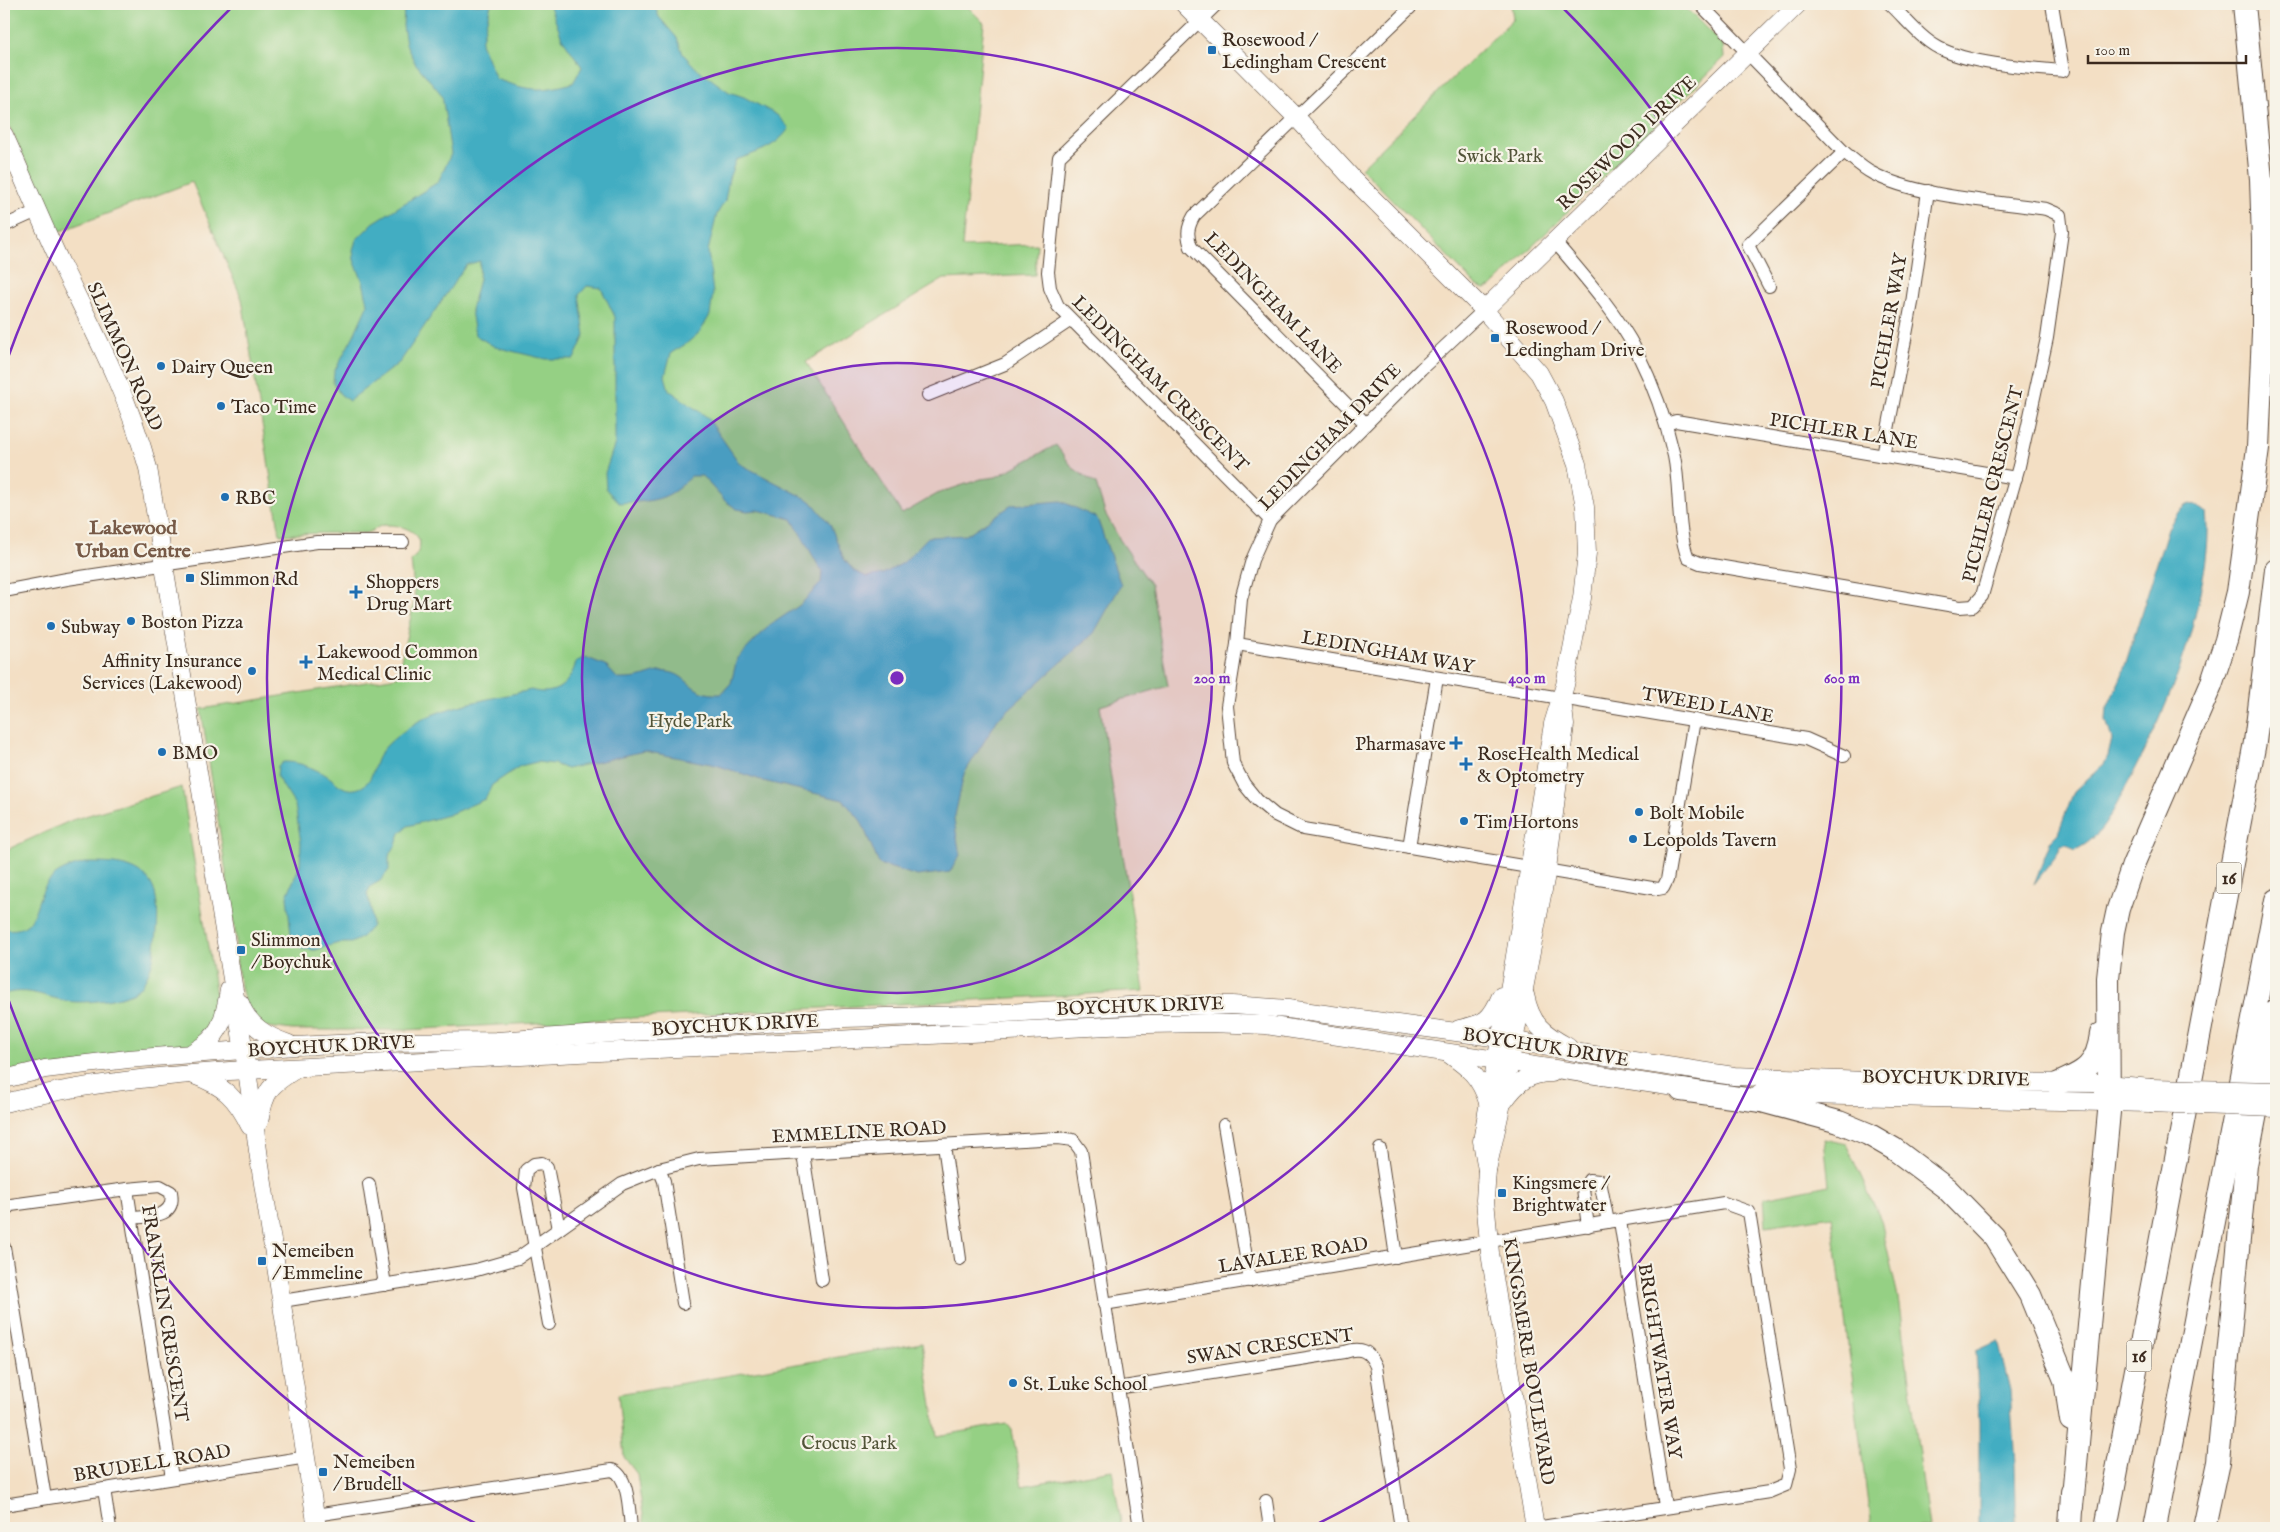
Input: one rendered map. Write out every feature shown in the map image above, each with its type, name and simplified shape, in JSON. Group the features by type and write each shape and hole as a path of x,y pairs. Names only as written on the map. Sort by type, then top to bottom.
{"highway":[{"path":"2245,4 2270,168 2276,226"},
{"path":"2057,1084 2090,1066 2099,1048 2113,932 2126,884 2211,685 2226,640 2238,592 2258,448 2263,306 2261,179 2245,4"},
{"name":"16","path":"2106,1528 2255,742 2276,570"},
{"path":"2155,1528 2276,900"},
{"path":"2071,1517 2109,1093 2108,978"},
{"path":"2204,1528 2218,1462 2246,1165 2276,1010"},
{"path":"1681,1090 1761,1101 1839,1122 1868,1134 1894,1149 1940,1183 1994,1237 2030,1295 2065,1380 2071,1422 2071,1517"}],"main road":[{"path":"1184,4 1296,117 1352,178 1484,310 1539,373 1567,432 1577,464 1585,507 1587,553 1582,598 1563,698 1553,724 1529,868 1514,962 1508,1040"},
{"name":"ROSEWOOD DRIVE","path":"1484,310 1798,4"},
{"name":"SLIMMON ROAD","path":"4,135 37,211 132,415 148,468 244,1050 316,1522"},
{"path":"1508,1040 1524,987 1547,869 1565,725 1563,698"},
{"path":"1448,1031 1487,1021 1495,1012 1514,962"},
{"path":"232,977 243,1012 250,1021 271,1038 294,1046"},
{"path":"191,1053 211,1040 218,1032 225,1012 232,977"},
{"path":"1524,987 1529,1013 1538,1026 1553,1039 1580,1053"},
{"name":"BOYCHUK DRIVE","path":"4,1079 45,1069 191,1053 294,1046 380,1042 496,1041 844,1018 970,1015 1146,1005 1232,1005 1288,1009 1448,1031 1734,1076 1867,1081 2057,1084 2109,1093"},
{"name":"BOYCHUK DRIVE","path":"4,1103 56,1090 189,1074 247,1070 1148,1024 1208,1023 1266,1026 1444,1051 1681,1090 1774,1095 2109,1093 2276,1102"},
{"name":"KINGSMERE BOULEVARD","path":"1508,1040 1495,1103 1485,1200 1488,1241 1535,1528"},
{"path":"1444,1051 1467,1067 1478,1078 1495,1103 1516,1084 1531,1076 1546,1073 1579,1073"},
{"path":"256,1137 266,1092 276,1081 299,1067"},
{"path":"189,1074 213,1082 226,1091 241,1107 256,1137"}],"street":[{"name":"LEDINGHAM CRESCENT","path":"1217,4 1059,157 1049,243 1049,282 1058,306 1270,520"},
{"name":"LEDINGHAM LANE","path":"1366,424 1191,247 1187,236 1188,226 1194,216 1414,4"},
{"name":"PICHLER CRESCENT","path":"1554,242 1597,292 1636,352 1666,424 1680,493 1683,546 1688,558 1700,563 1960,606 1973,606 1982,596 2016,478 2047,338 2062,232 2060,216 2046,209 1928,191 1894,183 1870,172 1844,152 1700,4"},
{"path":"1890,4 1938,48 1970,58 2027,68 2062,71 2052,4"},
{"path":"1769,286 1748,245 1844,152"},
{"name":"PICHLER WAY","path":"1883,456 1912,303 1928,191"},
{"path":"4,226 37,211"},
{"name":"LEDINGHAM DRIVE","path":"1484,310 1270,520 1252,560 1242,599 1227,706 1233,763 1244,784 1257,800 1275,815 1302,829 1529,868 1547,869 1644,887 1663,888 1670,868 1694,720"},
{"path":"928,395 1005,364 1071,320"},
{"name":"PICHLER LANE","path":"1666,424 1676,421 2016,478"},
{"path":"4,591 165,564 317,542 403,542"},
{"name":"LEDINGHAM WAY","path":"1237,644 1563,698"},
{"path":"1409,847 1437,678"},
{"name":"TWEED LANE","path":"1563,698 1806,739 1844,756"},
{"path":"1224,1125 1250,1281"},
{"name":"EMMELINE ROAD","path":"282,1301 476,1270 518,1258 622,1184 659,1169 699,1159 1058,1138 1074,1140 1081,1151 1140,1528"},
{"path":"944,1146 960,1259"},
{"path":"1380,1149 1396,1257"},
{"path":"803,1153 822,1280"},
{"path":"549,1324 523,1178 526,1170 534,1164 542,1163 547,1167 559,1229"},
{"path":"659,1169 664,1181 683,1303"},
{"name":"BRIGHTWATER WAY","path":"1588,1226 1583,1190 1589,1180 1600,1181 1614,1222 1665,1506"},
{"path":"370,1184 386,1285"},
{"path":"127,1189 160,1186 171,1192 170,1208 165,1213 132,1218"},
{"name":"FRANKLIN CRESCENT","path":"4,1211 11,1205 127,1189 172,1478"},
{"name":"LAVALEE ROAD","path":"1104,1304 1724,1203 1749,1212 1789,1460 1790,1469 1786,1484 1769,1492 1665,1506"},
{"path":"4,1247 45,1498"},
{"name":"SWAN CRESCENT","path":"1117,1388 1345,1352 1356,1348 1364,1350 1372,1357 1376,1366 1401,1528"},
{"name":"BRUDELL ROAD","path":"4,1505 307,1457"},
{"path":"316,1522 612,1470 617,1472 624,1480 631,1528"},
{"path":"104,1489 110,1528"},
{"path":"1266,1501 1270,1528"},
{"path":"1535,1528 1665,1506"}],"green space":[{"name":"Hyde Park","path":"4,4 965,4 984,23 962,247 1037,244 1035,275 944,279 806,362 902,514 939,493 981,479 996,477 1056,445 1073,468 1096,484 1105,513 1120,540 1151,585 1168,686 1100,706 1144,991 404,1030 293,1030 260,1026 246,1005 239,979 236,938 201,709 397,677 415,599 411,561 420,546 419,540 411,531 387,525 366,533 280,535 242,299 192,182 58,232 4,115"},
{"name":"Swick Park","path":"1511,4 1682,4 1723,45 1724,58 1491,287 1484,289 1476,285 1361,168 1513,19"},
{"path":"182,787 216,995 214,1017 209,1029 193,1045 4,1076 4,851 72,820"},
{"path":"1824,1139 1846,1144 1881,1220 1898,1298 1929,1528 1871,1528 1832,1216 1766,1226 1764,1198 1829,1185"},
{"name":"Crocus Park","path":"922,1343 937,1436 1007,1424 1012,1430 1022,1486 1112,1470 1122,1528 700,1528 698,1520 645,1528 637,1474 624,1457 618,1394"}],"water":[{"path":"408,4 491,4 481,43 496,79 526,88 542,89 573,83 582,67 562,38 549,4 654,4 659,17 677,38 683,54 696,68 729,92 744,97 777,115 789,128 772,145 736,160 729,178 725,201 717,214 708,251 713,293 710,315 700,332 686,344 671,353 665,376 669,390 707,417 740,464 811,501 830,524 844,559 854,571 867,577 883,574 903,563 928,537 966,535 1012,505 1061,501 1097,518 1121,585 1094,633 998,719 964,774 954,820 960,855 950,872 917,876 879,864 861,821 843,800 767,782 716,765 644,751 567,769 554,764 537,762 520,766 492,785 485,799 448,815 408,826 400,833 396,845 389,856 389,870 380,881 371,886 367,893 371,909 372,926 361,938 351,943 339,943 315,950 303,949 295,943 291,935 287,896 300,865 301,843 295,805 277,777 278,766 283,762 300,764 311,768 326,775 347,789 361,787 369,780 377,759 386,746 423,719 452,708 485,700 531,690 547,692 554,690 565,683 570,677 576,662 585,657 605,665 618,679 641,677 656,672 668,672 681,677 702,692 721,694 731,683 737,659 769,626 800,605 821,583 822,572 792,519 758,510 747,511 737,509 725,501 702,476 691,476 675,491 659,498 641,502 619,503 606,489 605,473 615,443 615,317 601,288 587,286 579,295 585,335 574,359 545,359 495,347 475,335 471,310 479,279 480,261 466,265 400,362 349,401 340,394 333,383 334,372 368,304 363,282 354,260 353,250 356,240 373,223 438,182 451,154 442,95 415,63 406,44 403,26 404,8"},
{"path":"2187,505 2198,506 2207,513 2207,551 2203,579 2189,639 2172,689 2152,737 2107,822 2093,838 2075,850 2067,844 2061,845 2057,855 2034,884 2051,840 2058,833 2074,791 2104,764 2108,756 2112,739 2106,720 2107,708 2122,675 2168,528 2177,514"},
{"path":"85,863 116,864 136,870 144,875 155,893 158,924 153,958 149,973 144,982 132,993 94,1001 74,1002 28,992 4,994 4,929 22,928 28,924 46,884 55,875 66,869"},
{"path":"1998,1341 2010,1390 2015,1464 2016,1505 2014,1528 1979,1528 1979,1422 1976,1351"}],"place":[{"name":"Rosewood / Ledingham Crescent","path":"1212,50"},
{"name":"Rosewood / Ledingham Drive","path":"1495,338"},
{"name":"Dairy Queen","path":"161,366"},
{"name":"Taco Time","path":"221,406"},
{"name":"RBC","path":"225,497"},
{"name":"Slimmon Rd","path":"190,578"},
{"name":"Shoppers Drug Mart","path":"356,592"},
{"name":"Boston Pizza","path":"131,621"},
{"name":"Subway","path":"51,626"},
{"name":"Lakewood Common Medical Clinic","path":"306,662"},
{"name":"Affinity Insurance Services (Lakewood)","path":"252,671"},
{"name":"Pharmasave","path":"1456,743"},
{"name":"BMO","path":"162,752"},
{"name":"RoseHealth Medical & Optometry","path":"1466,764"},
{"name":"Bolt Mobile","path":"1639,812"},
{"name":"Tim Hortons","path":"1464,821"},
{"name":"Leopolds Tavern","path":"1633,839"},
{"name":"Slimmon / Boychuk","path":"241,950"},
{"name":"Kingsmere / Brightwater","path":"1502,1193"},
{"name":"Nemeiben / Emmeline","path":"262,1261"},
{"name":"St. Luke School","path":"1013,1383"},
{"name":"Nemeiben / Brudell","path":"323,1472"}],"district":[{"name":"Lakewood Urban Centre","path":"133,538"}]}
